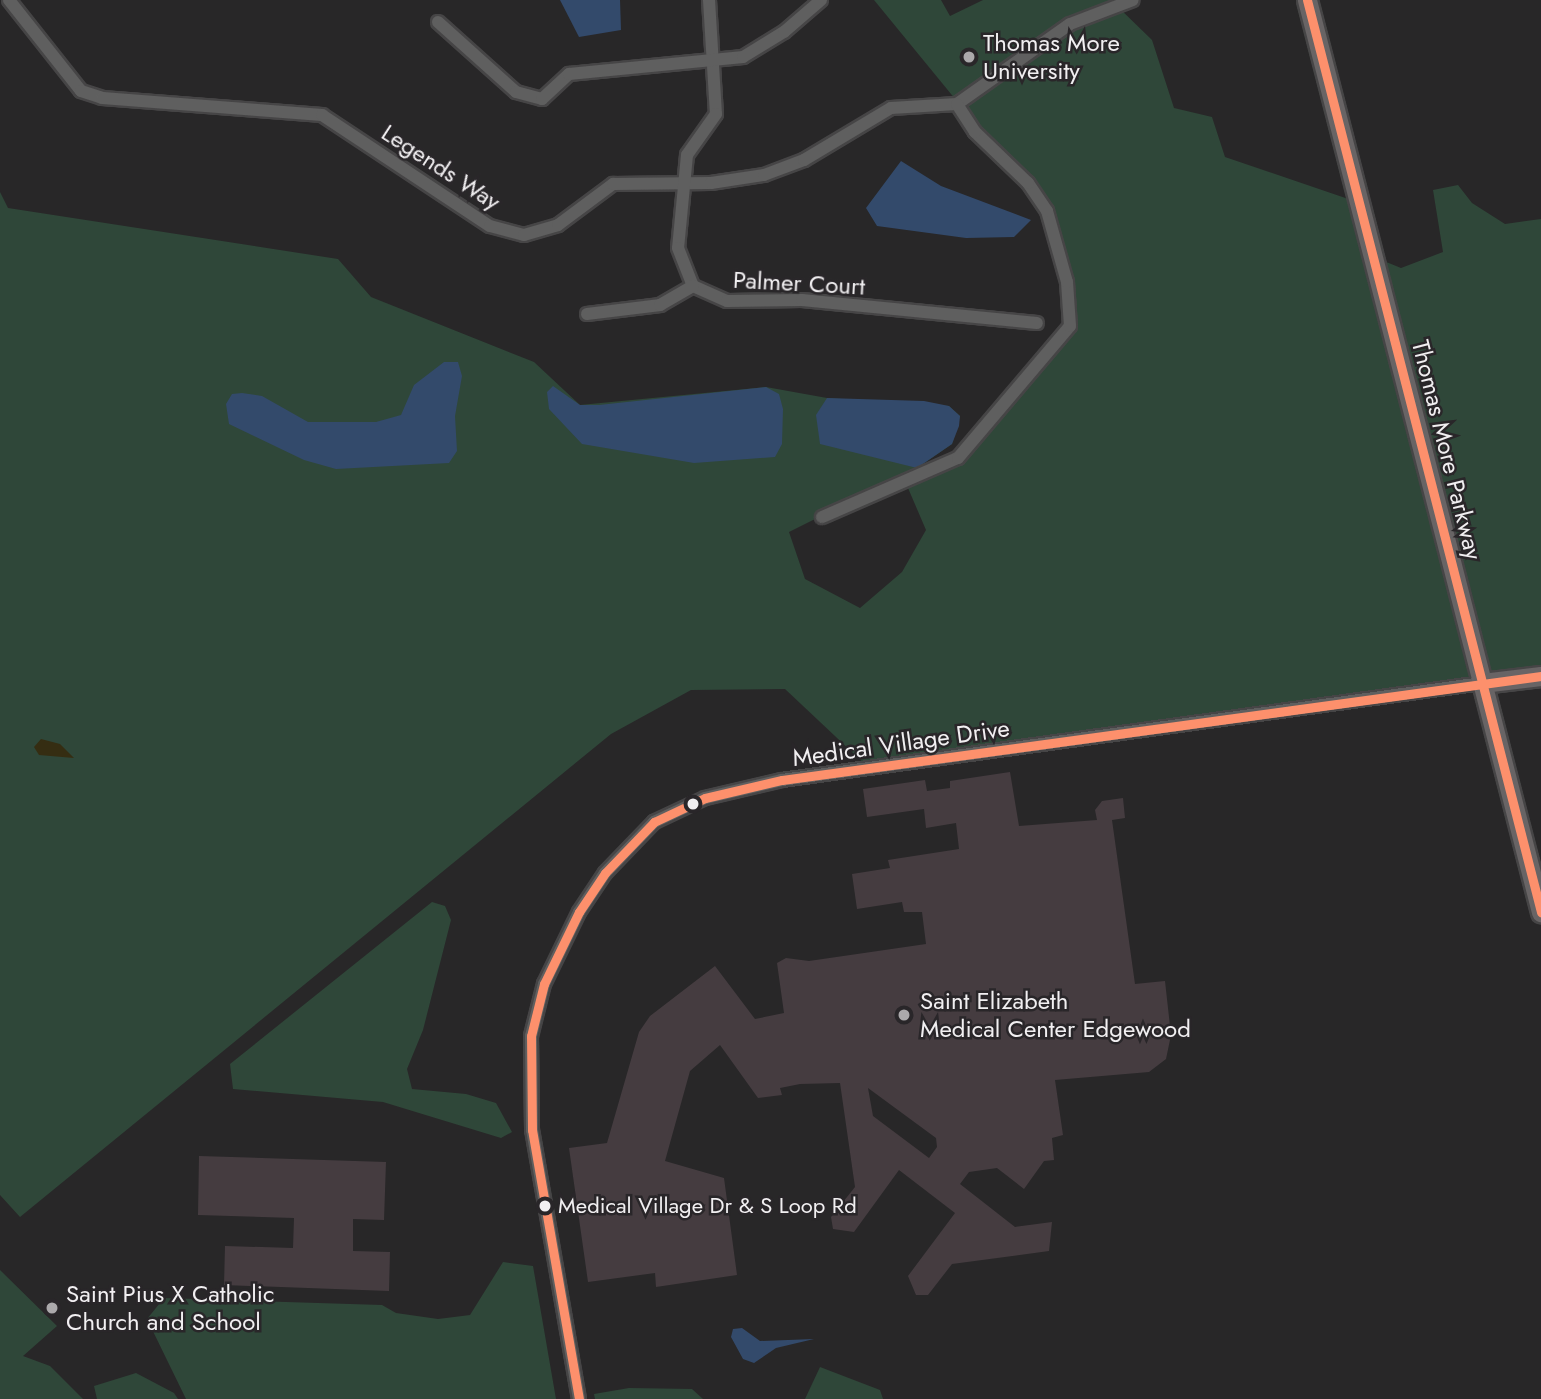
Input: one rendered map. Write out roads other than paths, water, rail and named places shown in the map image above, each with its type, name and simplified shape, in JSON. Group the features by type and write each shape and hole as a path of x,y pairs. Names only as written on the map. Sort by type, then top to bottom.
{"street":[{"name":"Legends Way","path":"9,0 81,91 102,98 322,115 507,233 546,231 613,184 686,184 745,179 791,166 891,108 957,104"},
{"path":"587,314 660,305 693,286 678,248 687,155 716,114 717,59 709,0"},
{"path":"438,22 531,100 541,99 569,74 717,59 730,61 757,50 821,0"},
{"path":"822,517 958,458 1070,326 1068,282 1047,211 1028,183 975,132 957,104 1070,24 1133,0"},
{"name":"Thomas More Parkway","path":"1307,0 1541,912"},
{"name":"Palmer Court","path":"693,286 727,301 802,300 939,318 995,315 1037,324"},
{"path":"1482,683 1541,676"},
{"name":"Medical Village Drive","path":"579,1399 532,1130 531,1036 544,984 579,912 605,873 654,822 683,805 768,783 1482,683"}],"water":[{"path":"560,0 620,0 621,30 579,37"},
{"path":"901,161 941,186 1031,220 1014,237 966,238 877,226 866,208"},
{"path":"444,362 458,362 462,376 455,416 457,451 449,463 336,469 304,460 229,424 226,404 232,394 242,393 262,396 308,422 376,422 401,415 414,385"},
{"path":"553,386 580,405 766,387 779,394 783,409 782,444 775,457 694,463 582,444 549,409 547,392"},
{"path":"827,398 924,401 949,406 960,416 959,426 952,444 917,468 820,444 816,415"},
{"path":"742,1328 760,1341 814,1339 776,1348 754,1363 743,1359 731,1337 733,1329"}],"place":[{"name":"Thomas More University","path":"969,57"},
{"name":"Saint Elizabeth Medical Center Edgewood","path":"904,1015"},
{"name":"Medical Village Dr & S Loop Rd","path":"545,1206"},
{"name":"Saint Pius X Catholic Church and School","path":"52,1308"}]}
